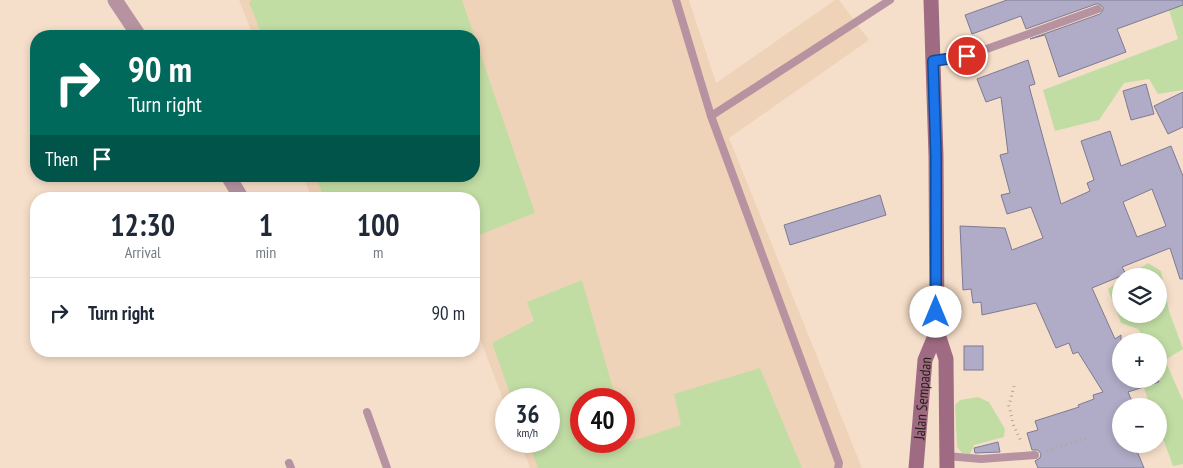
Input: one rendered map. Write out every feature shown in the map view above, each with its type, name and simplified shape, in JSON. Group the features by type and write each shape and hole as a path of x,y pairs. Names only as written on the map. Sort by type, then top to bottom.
{"street":[{"path":"116,0 135,30"},
{"name":"Jalan Sempadan","path":"931,0 936,164 936,331 946,359 947,462"},
{"name":"Jalan Sempadan","path":"916,468 925,360 936,331"}],"lane":[{"path":"676,0 710,116 840,463 838,468"},
{"path":"710,116 890,0"},
{"path":"933,61 967,56 1098,9"},
{"path":"368,412 387,468"},
{"path":"947,462 1035,455"}],"path":[{"path":"1014,386 1009,406 1014,426 1022,444 1035,455 1090,437"}],"shaded area":[{"path":"239,0 689,0 716,83 835,0 839,0 869,40 729,138 862,468 530,468 524,453 560,453 560,388 499,388 480,339 480,192 309,192 305,182 480,182 480,30 251,30"}],"green space":[{"path":"252,0 462,0 472,30 260,30 249,2"},
{"path":"1166,0 1183,0 1183,90 1158,94 1149,79 1124,83 1099,120 1055,131 1043,90 1178,39"},
{"path":"480,53 535,213 480,235 480,192 322,192 318,182 480,182"},
{"path":"1148,263 1156,268 1140,268"},
{"path":"582,280 613,388 570,388 570,453 635,453 635,440 681,425 674,394 760,368 802,468 538,468 532,453 560,453 560,388 508,388 492,343 534,321 527,302"},
{"path":"1112,286 1112,299 1108,289"},
{"path":"1167,301 1183,349 1167,359 1167,333 1141,333 1138,329 1121,323 1167,323"},
{"path":"1167,365 1183,401 1183,464 1173,466 1167,450 1167,398 1147,398 1144,388 1167,388"},
{"path":"978,397 989,402 1005,429 1004,437 974,445 970,454 962,453 957,447 955,405 960,400"}],"building":[{"path":"1007,0 1183,0 1183,5 1117,29 1126,52 1059,77 1045,35 1030,39 1100,14 1103,7 1096,4 1026,29 1021,16 972,34 965,15"},
{"path":"1028,60 1035,84 1029,86 1061,204 1090,191 1087,183 1094,180 1081,141 1110,131 1121,166 1171,146 1183,176 1183,279 1180,279 1170,248 1123,268 1112,268 1112,280 1092,288 1112,333 1112,388 1140,388 1128,392 1131,398 1112,398 1112,453 1138,453 1144,468 1038,468 1035,461 1040,458 1041,454 1038,450 1032,450 1027,433 1038,430 1035,421 1079,407 1078,405 1094,399 1093,395 1103,392 1078,352 1073,354 1069,343 1056,348 1036,303 982,315 981,302 973,303 971,289 963,290 960,226 1005,228 1012,250 1043,238 1031,207 1007,214 1001,195 1010,193 1000,155 1008,153 1001,97 986,102 977,79","holes":["1152,189 1166,226 1137,237 1123,202"]},
{"path":"1146,84 1154,114 1131,120 1123,91"},
{"path":"1183,92 1183,127 1168,134 1154,106"},
{"path":"880,195 886,215 790,245 784,225"},
{"path":"964,346 983,346 983,370 964,370"},
{"path":"998,442 1000,452 975,453 974,448"}],"route":[{"path":"936,312 936,156 933,61 967,56"}]}
